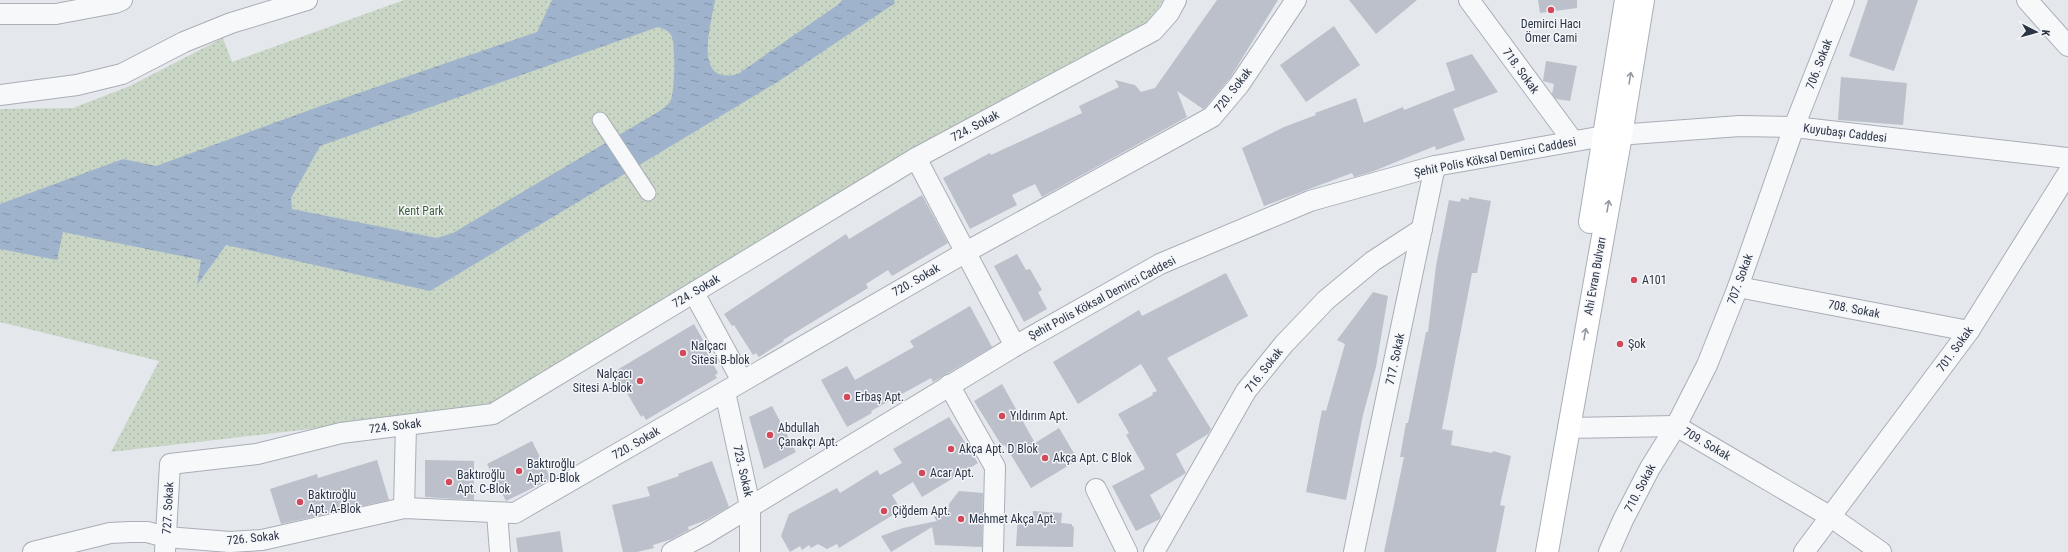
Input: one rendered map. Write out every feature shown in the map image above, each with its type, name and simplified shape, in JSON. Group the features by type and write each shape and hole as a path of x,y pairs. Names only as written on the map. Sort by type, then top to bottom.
{"main road":[{"name":"Ahi Evran Bulvarı","path":"1547,552 1568,428 1613,136 1626,0"},
{"name":"Ahi Evran Bulvarı","path":"1533,552 1613,136 1642,0"}],"street":[{"path":"0,14 56,14 115,3 122,0"},
{"path":"0,95 77,85 122,74 184,42 231,22 307,0"},
{"name":"724. Sokak","path":"170,464 257,454 341,433 493,414 916,158 1153,31 1169,13 1176,0"},
{"name":"720. Sokak","path":"497,513 515,513 966,252 1212,117 1239,84 1296,0"},
{"name":"718. Sokak","path":"1469,0 1573,141"},
{"name":"706. Sokak","path":"1794,127 1844,0"},
{"path":"2027,0 2068,46"},
{"path":"600,120 648,193"},
{"name":"Kuyubaşı Caddesi","path":"1613,136 1740,126 1794,127 2068,158"},
{"name":"707. Sokak","path":"1676,426 1707,365 1738,287 1794,127"},
{"name":"Şehit Polis Köksal Demirci Caddesi","path":"672,552 704,536 750,506 1015,346 1168,261 1310,201 1435,166 1573,141 1613,136"},
{"path":"916,158 1015,346"},
{"name":"717. Sokak","path":"1354,552 1435,166"},
{"name":"701. Sokak","path":"1804,552 1969,331 2068,173"},
{"name":"716. Sokak","path":"1154,552 1246,391 1284,344 1326,300 1373,261 1422,229"},
{"name":"708. Sokak","path":"1738,287 1969,331"},
{"path":"694,293 742,381"},
{"path":"949,385 994,467 993,552"},
{"name":"723. Sokak","path":"725,392 750,506 750,552"},
{"path":"404,508 406,425"},
{"name":"709. Sokak","path":"1568,428 1676,426 1830,517 1881,552"},
{"name":"710. Sokak","path":"1609,552 1623,520 1650,468 1676,426"},
{"name":"727. Sokak","path":"166,544 170,464"},
{"path":"1096,488 1127,552"},
{"name":"726. Sokak","path":"33,552 110,533 147,532 166,544 262,540 404,508 497,513"},
{"path":"497,513 500,552"}],"green space":[{"name":"Kent Park","path":"404,0 1163,0 1150,22 491,408 111,452 159,361 0,322 0,109 73,108 130,86 223,38 232,62"}],"water":[{"path":"552,0 715,0 708,38 709,62 714,71 724,75 738,74 839,4 842,0 894,0 895,3 779,81 430,291 226,245 197,285 201,260 63,232 57,260 0,249 0,204 123,159 156,166 318,107 537,32","holes":["658,27 667,31 673,40 673,90 670,102 658,112 453,233 437,238 292,209 291,198 320,146"]}],"building":[{"path":"1217,0 1278,0 1230,78 1205,108 1203,109 1177,91 1187,117 1042,197 1035,184 1012,195 1017,205 970,229 943,178 990,153 991,155 1082,113 1079,106 1119,87 1115,80 1135,85 1141,92 1155,88"},
{"path":"1349,0 1417,0 1376,34"},
{"name":"Demirci Hacı Ömer Cami","path":"1538,0 1577,0 1577,8 1540,13"},
{"path":"1868,0 1918,0 1894,71 1849,56"},
{"path":"1334,26 1360,65 1306,102 1280,65"},
{"path":"1472,54 1498,92 1453,109 1465,140 1436,150 1435,146 1374,171 1354,177 1352,173 1264,206 1242,148 1284,127 1316,115 1315,113 1356,98 1364,123 1403,107 1404,110 1455,90 1446,63"},
{"path":"1546,61 1577,66 1570,101 1556,99 1552,94 1554,84 1543,81"},
{"path":"1841,77 1907,83 1903,125 1838,120"},
{"path":"922,195 948,243 892,276 888,270 866,284 868,288 783,340 784,341 759,357 756,353 753,355 734,325 732,326 724,314 846,234 849,239"},
{"path":"1469,197 1491,201 1477,273 1472,273 1442,429 1453,431 1451,445 1492,453 1493,451 1511,456 1500,505 1505,506 1496,552 1384,552 1404,457 1400,457 1406,423 1408,423 1426,332 1428,332 1436,266 1449,200 1460,202 1461,198 1469,200"},
{"path":"1017,254 1026,270 1030,269 1042,290 1038,292 1047,309 1024,322 994,266"},
{"path":"1226,273 1248,316 1167,358 1211,429 1208,434 1176,454 1186,473 1150,495 1161,516 1160,519 1136,531 1112,486 1145,469 1126,435 1129,433 1118,414 1153,395 1152,393 1157,391 1141,364 1078,404 1053,362 1139,310 1142,316"},
{"path":"1373,292 1388,296 1376,367 1363,415 1346,500 1306,492 1322,410 1326,411 1345,344 1337,340"},
{"path":"970,306 992,347 933,382 931,378 871,411 872,413 847,427 821,380 847,366 855,380 914,347 910,341"},
{"path":"694,324 703,340 701,342 718,373 715,375 717,378 646,420 643,415 641,417 624,388 621,389 612,373"},
{"path":"1002,384 1035,443 1059,428 1078,460 1031,488 1005,445 1002,446 974,401"},
{"name":"Abdullah Çanakçı Apt.","path":"772,406 796,452 764,469 749,417"},
{"path":"949,417 978,463 922,497 913,482 892,495 901,510 839,548 837,544 827,549 818,544 811,548 809,545 802,550 800,546 790,552 781,536 789,514 837,488 840,493 877,470 880,475 902,463 893,449"},
{"name":"Baktıroğlu Apt. D-Blok","path":"532,441 551,479 506,501 487,464"},
{"path":"377,460 389,500 281,524 270,489 317,474 318,478"},
{"name":"Baktıroğlu Apt. C-Blok","path":"425,460 474,461 474,500 425,497"},
{"path":"712,461 729,507 706,520 688,527 689,530 672,539 653,545 654,548 637,552 623,552 612,505 650,496 647,487 679,476 678,474"},
{"name":"Mehmet Akça Apt.","path":"959,491 983,493 982,547 935,545 932,527 891,552 881,536 903,528 937,521 934,517 948,512 949,504"},
{"path":"1033,511 1062,513 1061,523 1072,524 1074,527 1073,547 1016,546 1018,515 1033,515"},
{"path":"560,531 563,552 518,552 516,538"}],"place":[{"name":"Demirci Hacı Ömer Cami","path":"1551,10"},
{"name":"A101","path":"1634,280"},
{"name":"Şok","path":"1620,344"},
{"name":"Nalçacı Sitesi B-blok","path":"683,353"},
{"name":"Nalçacı Sitesi A-blok","path":"640,381"},
{"name":"Erbaş Apt.","path":"847,397"},
{"name":"Yıldırım Apt.","path":"1002,416"},
{"name":"Abdullah Çanakçı Apt.","path":"770,435"},
{"name":"Akça Apt. D Blok","path":"951,449"},
{"name":"Akça Apt. C Blok","path":"1045,458"},
{"name":"Baktıroğlu Apt. D-Blok","path":"519,471"},
{"name":"Acar Apt.","path":"922,473"},
{"name":"Baktıroğlu Apt. C-Blok","path":"449,482"},
{"name":"Baktıroğlu Apt. A-Blok","path":"300,502"},
{"name":"Çiğdem Apt.","path":"884,511"},
{"name":"Mehmet Akça Apt.","path":"961,519"}]}
